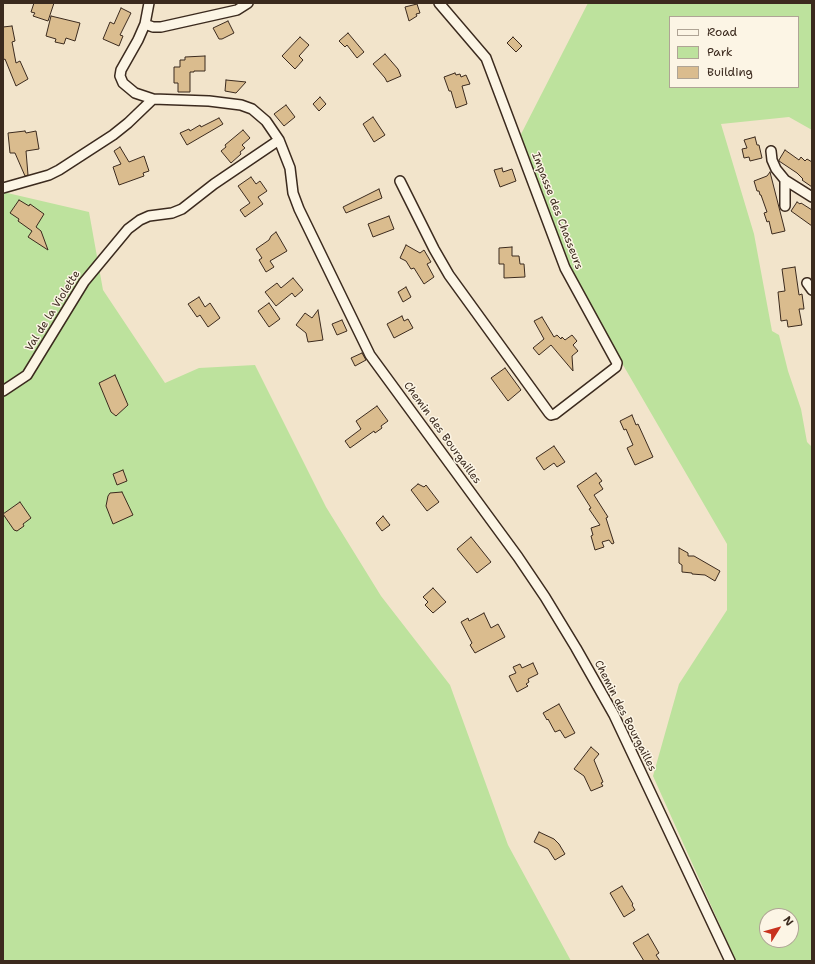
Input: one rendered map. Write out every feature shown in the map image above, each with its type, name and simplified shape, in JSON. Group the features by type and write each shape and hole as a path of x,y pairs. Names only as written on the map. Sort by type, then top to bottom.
{"street":[{"name":"Chemin des Bourgailles","path":"149,3 145,24 138,40 123,66 120,76 123,82 135,93 153,99 190,100 241,105 260,115 279,140 290,168 293,193 299,210 370,355 518,557 545,597 576,648 614,715 730,961"},
{"path":"145,24 153,27 161,27 237,10 248,3"},
{"name":"Impasse des Chasseurs","path":"400,181 434,249 449,275 551,415 616,367 617,363 565,268 486,58 439,3"},
{"path":"3,188 49,175 59,170 118,131 153,99"},
{"name":"Val de la Violette","path":"3,391 27,375 84,282 128,229 140,220 149,216 172,213 182,209 214,184 279,140"},
{"path":"771,151 776,169 784,180 812,197"},
{"path":"784,180 785,206"}],"green space":[{"path":"588,3 812,3 812,130 789,117 721,124 754,234 772,331 779,335 788,371 801,409 807,442 812,447 812,961 736,961 653,776 679,684 727,610 727,544 583,296 517,142"},
{"path":"3,192 89,212 103,290 165,383 199,368 255,365 326,507 381,596 450,685 508,845 571,961 3,961"}],"building":[{"path":"34,3 54,3 48,21 33,16 35,13 31,12"},
{"path":"417,4 420,13 416,14 417,16 409,21 405,7"},
{"path":"121,8 131,13 120,35 123,36 119,46 103,39 110,22 114,24"},
{"path":"51,16 80,23 75,41 66,38 64,44 55,42 56,39 46,36"},
{"path":"228,21 234,33 219,39 213,28"},
{"path":"12,26 15,41 12,42 16,63 20,61 28,79 16,86 5,59 3,60 3,27"},
{"path":"348,33 364,52 357,58 347,45 345,47 339,41"},
{"path":"300,37 309,45 299,56 303,60 295,69 282,56"},
{"path":"513,37 522,46 516,52 507,43"},
{"path":"385,54 398,69 401,76 387,82 373,64"},
{"path":"205,56 205,71 190,72 190,92 178,92 178,83 174,83 174,67 180,67 180,60 185,60 185,57"},
{"path":"455,73 456,75 460,74 461,77 466,75 470,84 462,86 467,104 456,108 451,91 449,91 444,77"},
{"path":"226,80 246,82 236,93 225,91"},
{"path":"320,97 326,104 319,111 313,104"},
{"path":"286,105 295,117 284,126 274,114"},
{"path":"373,117 385,135 374,142 363,124"},
{"path":"219,118 223,124 187,145 180,133 189,129 190,131 200,125 201,127"},
{"path":"243,130 250,138 242,145 245,148 240,152 241,154 231,163 221,151 226,147 225,145"},
{"path":"25,131 26,133 36,131 39,149 26,151 28,175 25,176 15,153 10,153 8,133"},
{"path":"755,137 757,145 759,145 762,158 750,161 749,157 744,158 742,149 747,148 744,140"},
{"path":"120,147 129,162 144,156 149,171 143,173 144,176 119,185 113,167 121,164 114,151"},
{"path":"785,150 799,160 801,157 805,161 807,159 812,162 812,187 802,180 803,179 797,173 779,161"},
{"path":"502,168 503,172 512,169 516,181 500,187 494,170"},
{"path":"770,172 785,231 772,234 769,221 767,222 764,213 767,212 754,181 767,176"},
{"path":"251,177 256,184 260,181 267,191 258,197 263,204 245,217 240,210 250,203 238,186"},
{"path":"379,189 382,198 346,213 343,207"},
{"path":"19,200 29,206 30,204 44,214 36,227 41,231 48,250 28,237 32,231 10,213"},
{"path":"797,202 812,210 812,226 791,211"},
{"path":"389,216 394,229 373,237 368,224"},
{"path":"276,232 287,251 270,261 274,267 266,272 259,260 262,258 256,249 269,240"},
{"path":"406,245 420,253 424,250 431,262 427,264 434,277 424,284 414,268 411,269 406,261 400,258"},
{"path":"512,247 512,256 519,256 520,264 524,264 525,277 504,278 504,264 499,264 499,248"},
{"path":"795,267 799,295 802,294 804,309 799,309 802,325 788,327 787,320 781,321 778,292 785,291 782,269"},
{"path":"293,278 303,290 295,297 292,293 276,306 265,292 277,283 281,288"},
{"path":"406,287 411,297 403,302 398,292"},
{"path":"199,297 205,307 210,303 220,318 208,327 200,315 197,317 188,304"},
{"path":"269,303 280,319 269,327 258,311"},
{"path":"318,310 323,340 308,342 306,333 296,325 305,313 312,318"},
{"path":"402,316 404,321 408,319 413,328 394,338 387,324"},
{"path":"542,317 554,337 557,335 561,339 562,337 565,340 572,335 577,341 573,345 578,351 572,356 573,371 551,345 539,355 533,348 544,339 534,321"},
{"path":"342,320 347,331 337,335 332,324"},
{"path":"362,353 366,360 355,366 351,358"},
{"path":"505,368 521,390 508,401 491,378"},
{"path":"115,375 128,405 116,416 111,412 99,383"},
{"path":"377,406 388,421 375,433 374,431 350,448 345,441 361,429 356,421"},
{"path":"632,415 636,425 638,424 653,457 635,465 627,448 633,445 626,429 624,430 620,421"},
{"path":"554,446 565,462 557,467 554,463 544,470 536,458"},
{"path":"123,470 127,481 117,485 113,474"},
{"path":"596,473 602,481 599,483 603,489 594,495 608,517 606,518 614,543 612,544 609,540 602,542 604,547 595,550 591,536 593,535 591,528 600,525 589,509 591,508 577,486"},
{"path":"418,484 424,487 426,485 439,502 427,511 411,490"},
{"path":"122,492 133,515 113,524 106,506 108,496 110,493"},
{"path":"20,502 31,518 17,531 14,530 3,514"},
{"path":"383,516 390,525 382,531 376,523"},
{"path":"471,537 491,562 477,573 457,549"},
{"path":"679,548 688,553 688,556 694,556 720,571 715,581 705,575 682,572 682,565 679,563"},
{"path":"433,588 446,602 433,613 425,605 428,602 423,597"},
{"path":"484,613 491,628 498,624 505,637 475,653 470,645 472,643 461,622 468,618 469,621"},
{"path":"533,663 538,674 528,679 529,682 526,684 528,686 517,692 509,676 516,673 513,667 520,664 522,668"},
{"path":"559,704 575,733 565,738 560,730 555,732 543,713"},
{"path":"591,747 599,754 594,760 603,782 601,783 603,786 591,791 584,776 574,769"},
{"path":"539,832 554,839 565,854 555,860 548,849 534,842"},
{"path":"622,886 635,910 624,917 610,893"},
{"path":"648,934 659,953 656,955 660,961 644,961 633,943"}]}
